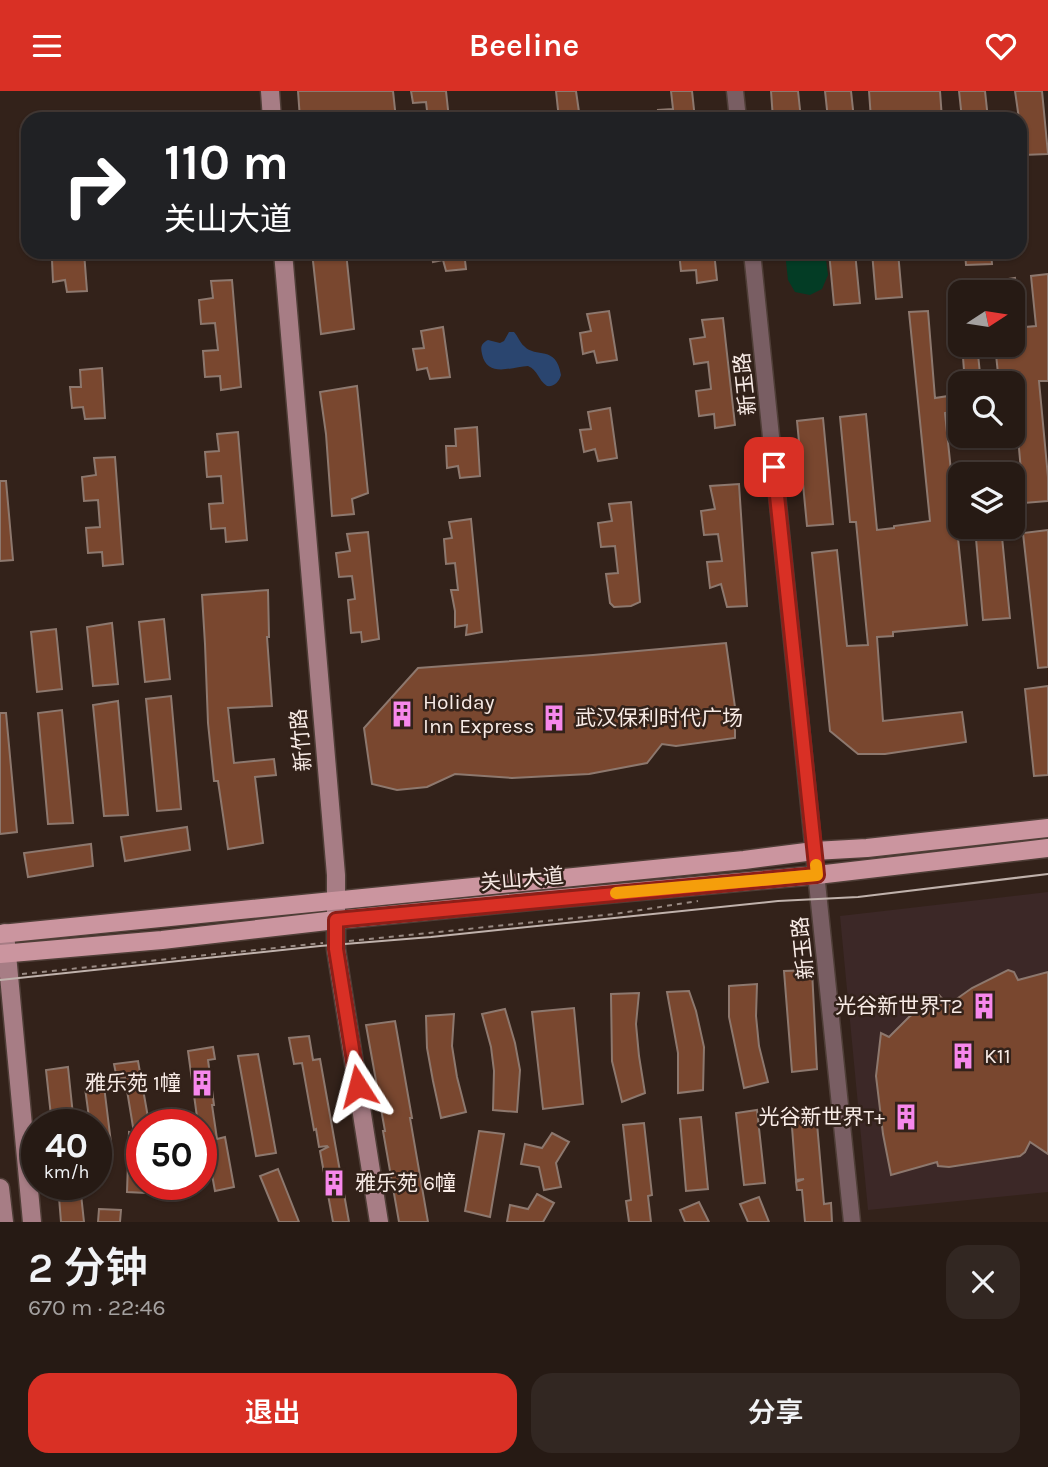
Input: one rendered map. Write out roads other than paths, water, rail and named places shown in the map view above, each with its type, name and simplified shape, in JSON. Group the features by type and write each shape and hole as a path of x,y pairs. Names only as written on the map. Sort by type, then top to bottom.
{"main road":[{"path":"270,91 272,112"},
{"name":"新竹路","path":"284,259 334,862 336,942 379,1222"},
{"name":"关山大道","path":"2,934 1048,828"},
{"name":"关山大道","path":"4,954 817,875 1048,848"},
{"path":"2,934 9,975 32,1222"},
{"path":"0,1188 4,1222"}],"street":[{"path":"735,91 737,112"},
{"name":"新玉路","path":"753,259 852,1222"}],"water":[{"path":"509,332 514,332 529,350 555,359 561,375 556,383 547,386 528,366 494,369 489,366 482,354 482,345 488,340 500,343"}],"tram line":[{"path":"0,980 778,901 858,897 1048,874"}],"place":[{"name":"Holiday Inn Express","path":"402,714"},
{"name":"武汉保利时代广场","path":"554,718"},
{"name":"光谷新世界T2","path":"984,1006"},
{"name":"K11","path":"963,1056"},
{"name":"雅乐苑 1幢","path":"202,1083"},
{"name":"光谷新世界T+","path":"906,1117"},
{"name":"雅乐苑 6幢","path":"334,1183"}]}
